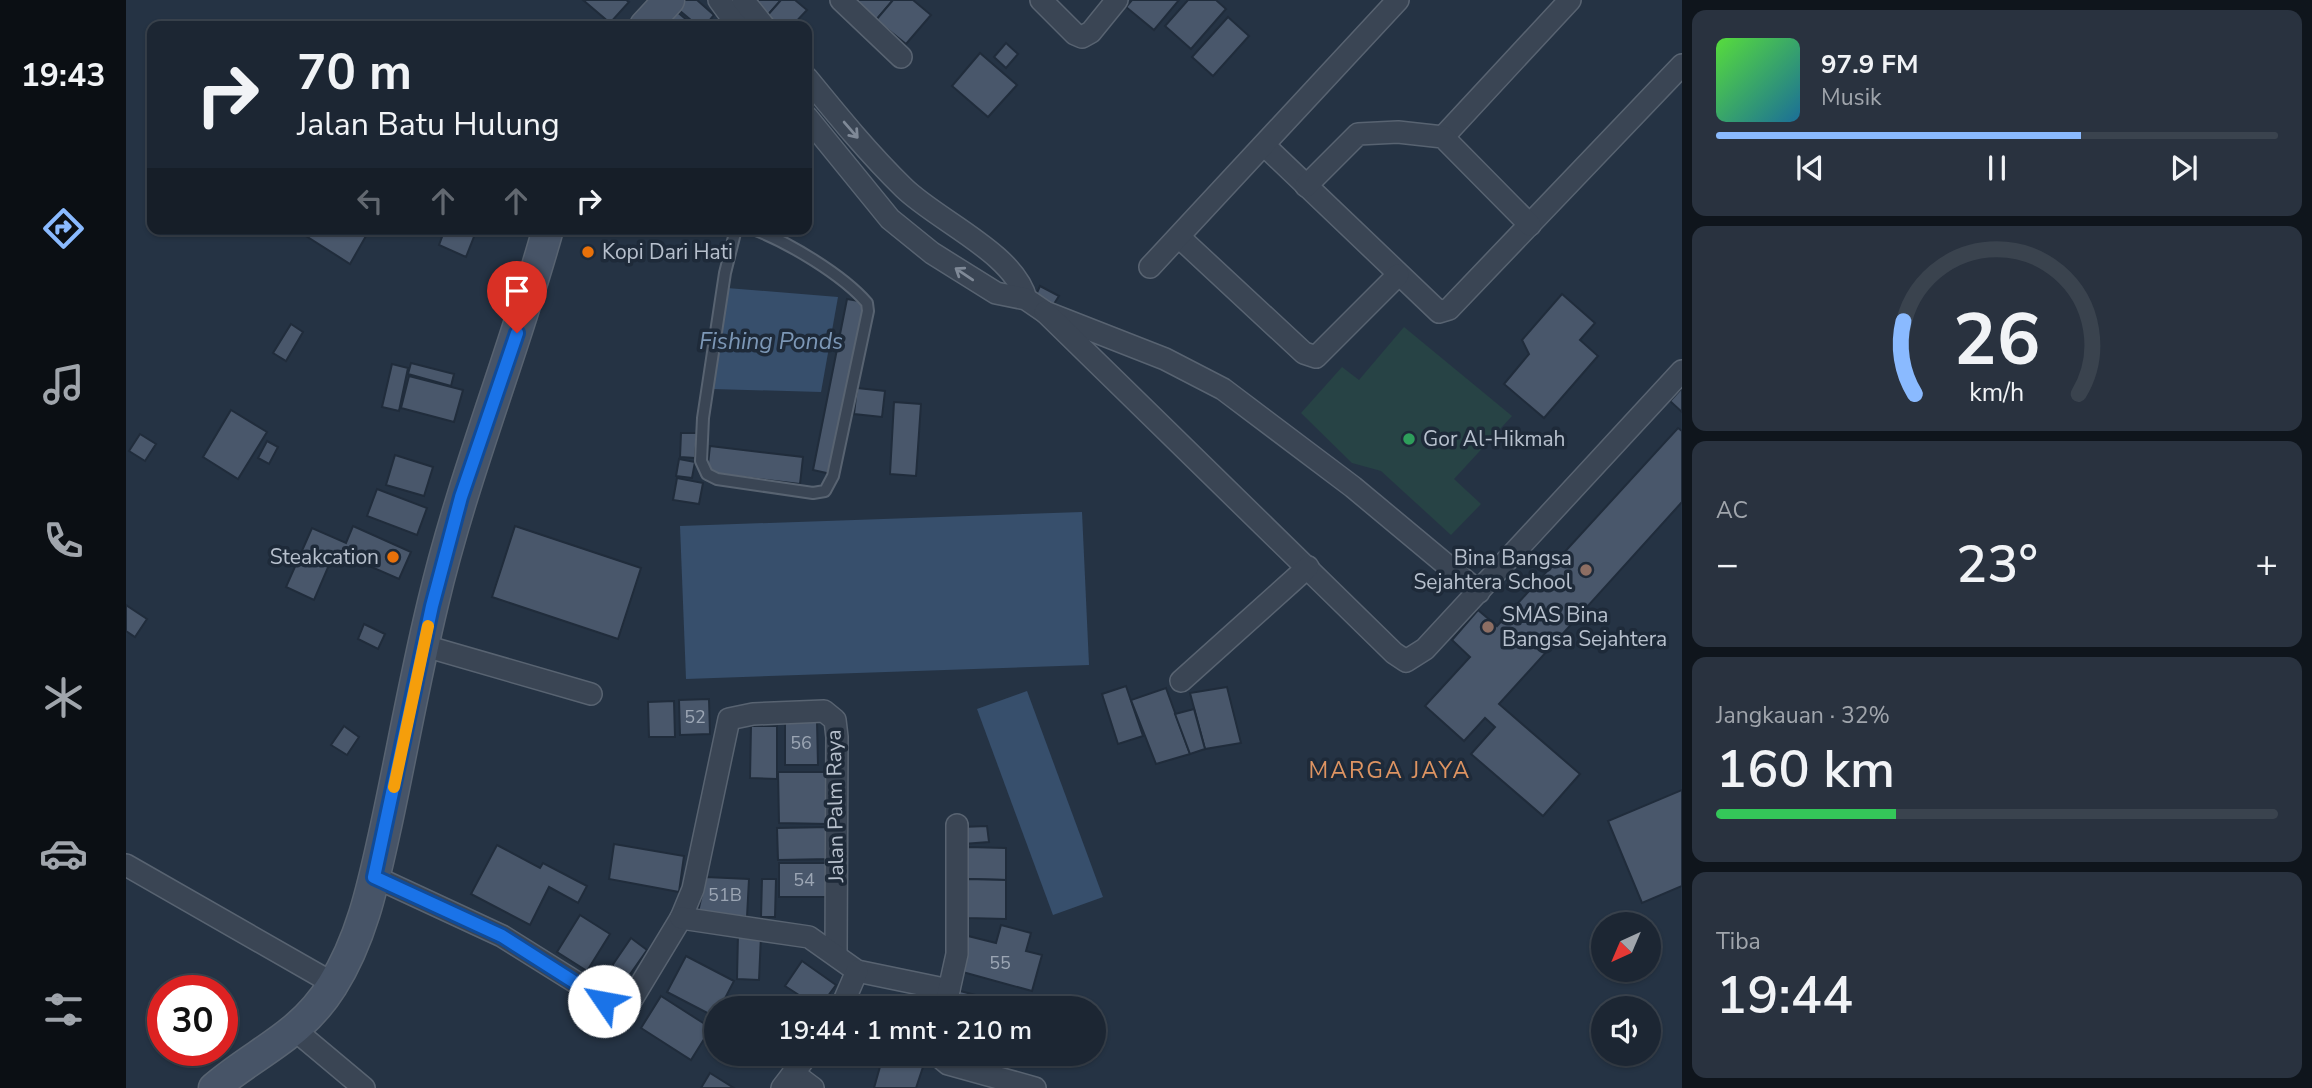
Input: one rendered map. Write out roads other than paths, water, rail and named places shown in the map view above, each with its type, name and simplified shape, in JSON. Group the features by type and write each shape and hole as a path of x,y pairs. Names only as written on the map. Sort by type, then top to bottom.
{"street":[{"path":"649,21 668,0"},
{"path":"719,0 734,21"},
{"path":"743,0 760,21"},
{"path":"841,0 901,57"},
{"path":"1041,0 1075,34 1082,37 1091,32 1117,0"},
{"path":"1150,267 1398,0"},
{"path":"1443,137 1570,0"},
{"path":"1264,145 1430,307 1439,312 1449,309 1682,65"},
{"path":"812,84 906,190 1007,266 1022,283 1026,299"},
{"path":"812,124 856,182 909,235 977,283 1010,298 1026,299 1045,312 1164,359 1223,389 1353,487 1479,592"},
{"path":"1306,186 1358,134 1398,132 1443,137 1530,225"},
{"path":"214,1088 237,1068 296,1031 334,984 360,927 374,877 432,606 461,497 526,308 546,235"},
{"path":"1179,237 1304,353 1317,357 1398,275"},
{"path":"1045,312 1394,653 1406,661 1426,649 1682,371"},
{"path":"1181,681 1308,567"},
{"path":"425,646 591,694"},
{"name":"Jalan Palm Raya","path":"374,877 502,936 617,1008 629,1004 681,918 693,889 706,838 729,719 753,714 824,712 835,720 837,737 836,955"},
{"path":"948,996 957,954 957,825"},
{"path":"126,865 334,984"},
{"path":"681,918 809,937 858,971 937,996"},
{"path":"847,996 858,971"},
{"path":"296,1031 364,1088"},
{"path":"798,1066 787,1080 813,1088"},
{"path":"955,1066 1035,1088"}],"lane":[{"path":"734,235 725,273 705,404 701,461 707,474 717,479 813,493 825,491 833,476 868,311 867,303 832,274 768,235"}],"water":[{"name":"Fishing Ponds","path":"727,288 838,297 821,392 713,389"},
{"path":"1082,512 1089,665 686,679 680,526"},
{"path":"1027,691 1103,897 1053,915 977,709"}],"place":[{"name":"Kopi Dari Hati","path":"588,252"},
{"name":"Gor Al-Hikmah","path":"1409,439"},
{"name":"Steakcation","path":"393,557"},
{"name":"Bina Bangsa Sejahtera School","path":"1586,570"},
{"name":"SMAS Bina Bangsa Sejahtera","path":"1488,627"}],"district":[{"name":"MARGA JAYA","path":"1390,770"}]}
